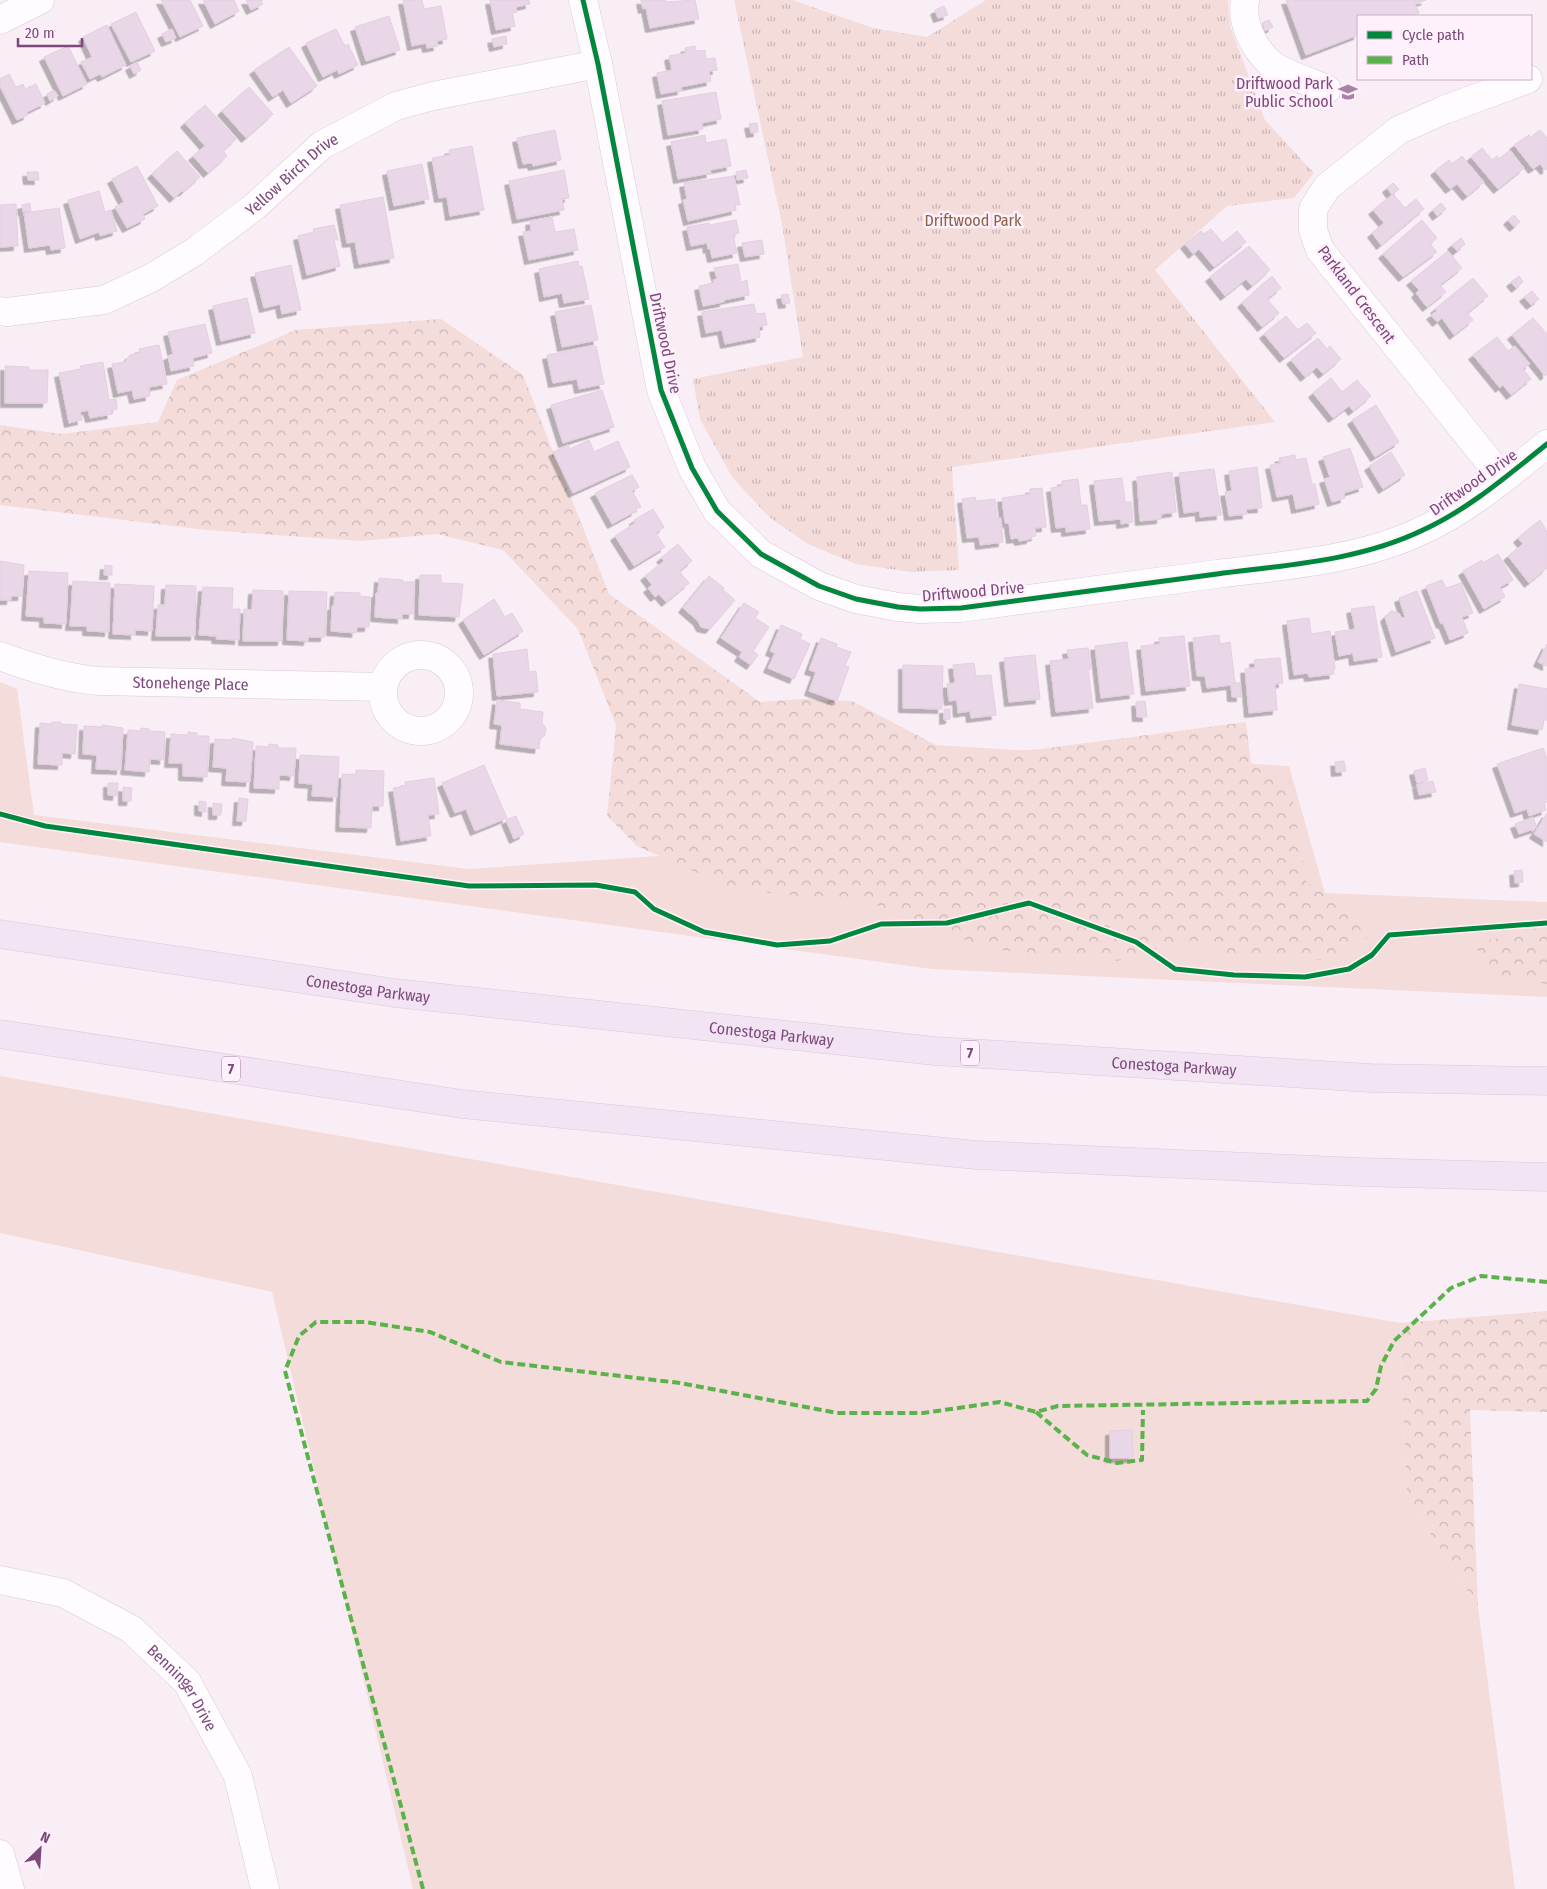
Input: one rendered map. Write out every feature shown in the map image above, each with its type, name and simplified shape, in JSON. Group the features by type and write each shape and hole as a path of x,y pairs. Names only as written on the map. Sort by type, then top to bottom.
{"highway":[{"name":"Conestoga Parkway","path":"0,934 395,993 935,1051 1370,1078 1547,1081"},
{"name":"7","path":"0,1034 462,1104 966,1154 1350,1172 1547,1177"}],"street":[{"path":"0,20 40,0"},
{"name":"Driftwood Drive","path":"584,0 661,390 692,468 717,511 761,554 819,586 856,599 898,607 920,609 961,608 1298,564 1361,552 1424,530 1468,504 1547,444"},
{"path":"1245,0 1243,10 1251,40 1271,64 1327,89"},
{"name":"Yellow Birch Drive","path":"0,311 7,312 104,300 151,278 194,252 254,207 322,145 396,106 433,96 598,64"},
{"name":"Parkland Crescent","path":"1532,77 1547,72"},
{"name":"Parkland Crescent","path":"1503,479 1320,250 1313,230 1313,209 1326,187 1399,130 1444,110 1524,80"},
{"name":"Stonehenge Place","path":"0,656 45,672 73,679 383,687"},
{"name":"Benninger Drive","path":"0,1580 63,1593 131,1629 187,1682 238,1776 265,1889"},
{"path":"0,1854 10,1889"}],"green space":[{"name":"Driftwood Park","path":"734,0 792,0 873,28 927,37 986,0 1228,0 1230,26 1265,120 1314,173 1294,198 1227,206 1155,270 1275,422 952,467 959,570 911,572 856,564 808,544 769,517 732,477 700,419 693,379 803,357 782,224"},
{"path":"441,319 523,375 609,594 760,702 803,699 852,701 953,754 1033,750 1246,722 1251,763 1289,777 1306,882 1351,911 1367,938 1321,960 1230,957 1186,939 1117,961 989,949 873,904 734,889 637,846 607,816 616,725 578,629 503,550 437,534 361,541 206,530 0,505 0,425 61,434 158,422 177,380 296,330"},
{"path":"0,682 17,689 34,815 469,869 672,855 864,741 1289,766 1325,893 1547,902 1547,997 932,969 0,842"},
{"path":"1547,926 1547,984 1496,976 1473,944"},
{"path":"0,1076 1400,1323 1407,1498 1478,1607 1515,1889 413,1889 272,1292 0,1233"},
{"path":"1547,1311 1547,1412 1470,1410 1478,1607 1407,1498 1400,1323"}],"building":[{"path":"161,0 190,0 203,26 180,37"},
{"path":"203,0 234,0 239,11 215,24"},
{"path":"246,0 263,0 261,1 263,4 251,10"},
{"path":"403,0 422,0 424,9 441,6 447,39 437,41 438,46 427,48 426,43 412,46"},
{"path":"490,0 529,0 530,4 516,7 517,12 512,13 515,26 496,30"},
{"path":"641,0 665,0 665,2 695,0 699,19 650,28 646,8 643,9"},
{"path":"1286,0 1426,0 1415,4 1419,13 1413,15 1357,15 1357,35 1306,55"},
{"path":"944,6 948,15 938,18 935,10"},
{"path":"136,12 155,51 131,62 111,24"},
{"path":"389,16 400,50 366,61 355,27"},
{"path":"1269,20 1273,27 1265,31 1262,23"},
{"path":"107,25 126,65 102,77 100,74 90,79 81,62 92,57 83,37"},
{"path":"172,29 176,38 166,42 162,34"},
{"path":"336,29 345,46 348,44 358,65 339,74 337,70 323,77 306,43"},
{"path":"506,36 507,44 494,47 492,39"},
{"path":"68,46 87,84 63,96 44,57"},
{"path":"695,46 696,51 705,50 706,59 715,58 717,70 709,71 711,81 681,87 682,90 661,94 657,73 672,70 669,56 686,53 685,48"},
{"path":"289,47 317,86 291,103 283,90 273,97 254,70"},
{"path":"137,62 141,70 134,74 130,66"},
{"path":"9,74 16,87 23,84 25,89 36,84 45,103 27,112 28,115 17,120 0,86 0,79"},
{"path":"249,87 273,114 246,138 222,111"},
{"path":"54,90 58,96 50,101 47,94"},
{"path":"716,92 721,119 702,123 703,129 668,135 662,101"},
{"path":"205,105 236,139 223,151 227,156 208,173 193,156 205,146 185,123"},
{"path":"757,123 758,132 751,133 749,124"},
{"path":"555,130 561,160 533,166 532,163 523,164 517,138"},
{"path":"1540,130 1547,138 1547,169 1545,170 1540,164 1533,169 1514,145 1529,135 1531,137"},
{"path":"705,135 706,143 726,139 731,166 710,170 711,173 678,179 671,142"},
{"path":"472,146 484,210 450,216 447,197 439,198 432,158 450,155 449,150"},
{"path":"1482,148 1492,160 1497,156 1499,159 1510,150 1524,168 1498,189 1471,157"},
{"path":"177,151 200,177 174,198 152,174"},
{"path":"1462,156 1484,182 1467,196 1457,184 1450,189 1435,171 1449,160 1452,164"},
{"path":"422,164 429,199 394,206 387,171"},
{"path":"137,166 158,206 143,214 145,219 127,228 115,207 124,202 112,179"},
{"path":"564,170 569,198 562,199 564,210 517,219 509,181"},
{"path":"746,170 748,178 737,180 736,172"},
{"path":"27,172 38,172 39,180 28,180"},
{"path":"734,176 740,205 735,205 736,210 688,221 683,200 687,199 684,183"},
{"path":"1393,183 1399,189 1392,195 1387,188"},
{"path":"99,191 105,212 111,210 117,231 100,236 99,232 80,239 68,200"},
{"path":"1393,194 1405,208 1416,199 1424,209 1381,245 1372,233 1384,223 1373,210"},
{"path":"383,197 394,258 359,264 355,242 347,243 340,205"},
{"path":"30,203 31,211 23,212 22,205"},
{"path":"1441,203 1446,209 1437,216 1433,210"},
{"path":"16,204 18,246 0,247 0,205"},
{"path":"59,208 65,248 51,250 50,245 29,248 24,213"},
{"path":"1514,215 1520,222 1514,227 1508,220"},
{"path":"552,217 555,232 574,229 578,250 529,260 523,232 531,231 530,221"},
{"path":"736,220 739,233 733,235 737,253 712,258 707,243 691,246 687,227"},
{"path":"1422,220 1437,238 1430,244 1437,252 1403,277 1383,254"},
{"path":"334,225 338,240 334,240 340,266 307,275 298,236 314,232 313,229"},
{"path":"1211,229 1223,243 1237,231 1246,242 1214,267 1199,249 1193,254 1185,244 1201,231 1204,234"},
{"path":"1461,238 1465,244 1457,251 1452,245"},
{"path":"762,240 764,254 745,257 742,243"},
{"path":"1249,246 1270,270 1252,286 1246,279 1225,296 1210,277"},
{"path":"1448,251 1462,268 1440,285 1446,292 1427,307 1416,293 1419,290 1411,281"},
{"path":"578,261 579,267 582,266 589,299 564,303 562,293 544,297 539,269"},
{"path":"738,264 741,282 747,280 749,295 703,306 699,286 714,283 713,280 717,279 714,268"},
{"path":"291,265 301,310 282,314 280,304 264,308 255,273"},
{"path":"1272,276 1281,288 1267,299 1279,313 1262,327 1242,303"},
{"path":"1519,276 1523,282 1516,288 1511,282"},
{"path":"1473,278 1488,296 1467,313 1473,320 1454,335 1442,318 1437,322 1431,315 1437,311 1435,309"},
{"path":"1532,291 1539,299 1531,305 1524,297"},
{"path":"788,294 790,303 783,304 781,295"},
{"path":"247,298 255,333 221,341 213,306"},
{"path":"754,304 756,314 765,313 767,325 759,327 760,337 725,344 722,330 706,333 702,312"},
{"path":"591,305 598,340 562,347 555,312"},
{"path":"1286,316 1298,330 1307,323 1316,333 1284,358 1264,334"},
{"path":"1533,318 1547,334 1547,374 1545,376 1512,335"},
{"path":"205,324 212,353 193,358 194,366 171,371 168,356 173,354 168,332"},
{"path":"1497,337 1508,351 1515,346 1530,364 1523,369 1531,379 1511,395 1503,385 1500,388 1473,355"},
{"path":"1318,338 1327,349 1330,346 1341,359 1323,374 1317,367 1305,377 1291,360"},
{"path":"159,345 167,384 149,387 150,396 134,399 132,390 118,393 112,364 125,362 130,355 140,353 139,349"},
{"path":"596,346 604,384 579,389 577,379 553,383 547,355"},
{"path":"103,362 109,400 116,399 117,409 111,410 112,414 90,418 88,410 80,412 82,420 69,423 59,373 81,369 80,366"},
{"path":"5,366 29,367 29,370 48,370 47,403 5,403"},
{"path":"1331,378 1342,392 1357,380 1371,396 1353,411 1349,406 1333,418 1313,393"},
{"path":"602,390 614,427 563,443 551,405"},
{"path":"1376,405 1399,442 1375,457 1352,420"},
{"path":"589,440 594,452 618,441 630,467 573,493 553,452 568,445 570,449"},
{"path":"1350,448 1363,487 1344,493 1345,498 1332,502 1324,479 1330,477 1323,457"},
{"path":"1391,452 1405,475 1383,489 1369,466"},
{"path":"1295,455 1296,460 1306,458 1312,484 1315,484 1319,504 1296,509 1293,494 1277,497 1270,465 1281,463 1279,458"},
{"path":"1257,467 1262,508 1246,509 1247,514 1229,516 1225,492 1232,491 1229,471"},
{"path":"1214,469 1221,515 1200,517 1200,511 1184,513 1179,473"},
{"path":"1172,472 1176,512 1161,514 1161,519 1140,521 1137,477"},
{"path":"632,475 639,487 632,491 641,507 612,524 595,493"},
{"path":"1122,478 1125,502 1131,502 1133,522 1121,524 1121,519 1099,521 1094,481"},
{"path":"1078,479 1081,505 1087,505 1090,529 1066,532 1066,527 1056,528 1051,488 1062,486 1062,481"},
{"path":"1042,488 1046,527 1035,528 1036,536 1031,537 1031,539 1019,541 1018,538 1011,539 1009,523 1005,523 1002,498 1030,494 1030,489"},
{"path":"975,497 976,501 995,499 997,519 1001,518 1003,542 980,545 979,537 967,538 962,499"},
{"path":"653,509 664,527 656,533 665,547 634,566 615,536 635,523 634,520"},
{"path":"1540,520 1547,532 1547,568 1529,583 1508,556 1523,544 1518,538"},
{"path":"678,544 692,561 679,571 689,583 666,602 659,594 655,597 648,588 652,585 645,576 664,561 661,558"},
{"path":"1498,554 1513,580 1500,587 1505,597 1484,609 1463,571 1482,560 1483,563"},
{"path":"0,561 24,565 22,596 11,596 11,600 0,600"},
{"path":"105,565 112,566 112,575 104,575"},
{"path":"29,571 68,573 66,624 44,623 44,617 26,616"},
{"path":"420,575 441,575 441,583 463,584 459,617 419,615"},
{"path":"709,576 735,600 710,629 701,627 698,621 683,608"},
{"path":"379,578 414,582 413,614 402,614 402,619 375,617"},
{"path":"1442,580 1446,588 1461,583 1473,613 1462,617 1468,633 1450,640 1443,623 1441,624 1426,586"},
{"path":"73,581 110,583 109,632 87,631 87,626 70,626"},
{"path":"115,584 154,586 152,631 135,630 135,635 113,634"},
{"path":"166,585 196,586 195,636 156,636 158,605 165,605"},
{"path":"203,587 233,588 232,609 240,609 239,640 216,639 217,636 199,635"},
{"path":"253,590 283,591 282,641 243,641 244,609 252,610"},
{"path":"289,591 327,592 325,637 308,637 308,641 287,640"},
{"path":"1417,591 1435,638 1396,652 1385,617 1391,611 1399,613 1402,618 1405,617 1399,598"},
{"path":"335,592 360,593 360,596 370,597 369,627 357,627 356,633 331,631 332,606 334,606"},
{"path":"494,599 505,617 512,613 523,631 484,655 463,620"},
{"path":"744,603 759,612 755,618 769,627 753,651 758,655 751,665 739,657 742,652 721,638"},
{"path":"1374,606 1382,657 1354,661 1353,653 1339,656 1335,632 1355,629 1351,609"},
{"path":"1309,618 1311,634 1330,631 1334,674 1309,677 1308,673 1294,675 1287,621"},
{"path":"781,625 802,634 800,639 810,644 794,679 768,668 775,653 770,651"},
{"path":"1219,635 1220,644 1230,642 1235,683 1240,683 1241,697 1232,697 1231,685 1207,688 1205,676 1197,676 1193,638"},
{"path":"1184,636 1190,686 1146,691 1141,646 1160,644 1159,638"},
{"path":"821,638 837,644 836,647 851,652 845,666 849,667 837,701 809,691 816,672 809,670"},
{"path":"1127,642 1134,694 1101,698 1095,646"},
{"path":"1547,644 1547,666 1538,662"},
{"path":"1088,648 1091,669 1088,669 1093,708 1056,712 1050,661 1069,659 1067,650"},
{"path":"527,649 529,672 536,671 538,692 497,696 493,654"},
{"path":"1035,655 1040,699 1009,702 1004,658"},
{"path":"1280,658 1283,683 1275,684 1277,710 1249,713 1245,669 1255,668 1254,660"},
{"path":"974,663 976,676 991,675 996,715 971,718 970,711 958,713 957,700 949,701 947,684 955,683 953,665"},
{"path":"903,665 943,666 942,709 903,708"},
{"path":"1519,684 1547,689 1547,720 1544,720 1542,730 1512,725"},
{"path":"497,700 520,703 520,709 543,712 542,723 546,728 545,735 540,739 539,749 500,744 502,725 494,724"},
{"path":"1145,701 1147,717 1137,717 1136,702"},
{"path":"944,709 950,709 950,719 944,720"},
{"path":"52,722 77,725 75,754 62,753 62,765 38,764 40,723 51,724"},
{"path":"102,725 123,728 121,770 96,769 97,755 83,754 84,726 102,727"},
{"path":"141,728 149,729 149,731 165,732 164,760 150,759 149,772 125,770 128,730 140,731"},
{"path":"188,732 197,733 197,736 209,736 207,777 183,776 183,763 169,763 171,734 188,735"},
{"path":"232,738 253,742 250,782 226,781 227,768 213,767 215,739 231,740"},
{"path":"269,744 278,745 278,748 296,748 294,776 279,775 279,789 254,788 256,746 269,747"},
{"path":"1543,748 1547,759 1547,802 1544,803 1546,810 1529,816 1527,809 1515,813 1497,764"},
{"path":"300,755 339,757 337,797 312,796 313,784 299,783"},
{"path":"1344,761 1346,771 1336,772 1335,762"},
{"path":"484,765 507,818 475,831 466,809 455,813 442,783"},
{"path":"1425,768 1428,780 1417,783 1414,771"},
{"path":"356,770 384,771 383,806 372,806 371,828 340,827 342,774 356,775"},
{"path":"434,778 439,814 428,815 431,836 401,841 393,788 406,786 405,782"},
{"path":"1433,781 1436,792 1419,795 1417,784"},
{"path":"108,783 118,783 117,796 108,795"},
{"path":"123,787 132,788 131,801 123,801"},
{"path":"239,798 248,799 246,821 237,821"},
{"path":"199,801 206,802 206,812 199,811"},
{"path":"213,803 222,804 221,815 213,815"},
{"path":"1547,813 1547,842 1534,834"},
{"path":"516,816 524,834 514,839 506,820"},
{"path":"1533,817 1537,828 1519,834 1515,824"},
{"path":"1522,870 1523,882 1515,883 1514,871"},
{"path":"1132,1430 1133,1458 1110,1458 1110,1431"}],"marked path":[{"path":"423,1889 285,1371 299,1336 316,1322 365,1322 430,1332 501,1362 680,1383 837,1413 923,1413 1000,1402 1036,1412 1058,1406 1367,1401 1376,1389 1381,1366 1394,1341 1451,1288 1481,1276 1547,1282"},
{"path":"1036,1412 1087,1455 1117,1463 1142,1460 1143,1410"}],"cycle path":[{"path":"583,0 598,64 661,390 692,468 717,511 761,554 819,586 856,599 898,607 920,609 961,608 1296,564 1348,555 1374,549 1440,522 1488,491 1547,444"},
{"path":"0,814 45,826 469,886 596,885 635,892 654,909 704,932 777,945 830,941 881,924 947,923 1029,903 1136,942 1175,969 1234,975 1305,977 1349,969 1372,955 1389,935 1547,923"}],"place":[{"name":"Driftwood Park Public School","path":"1348,92"}]}
